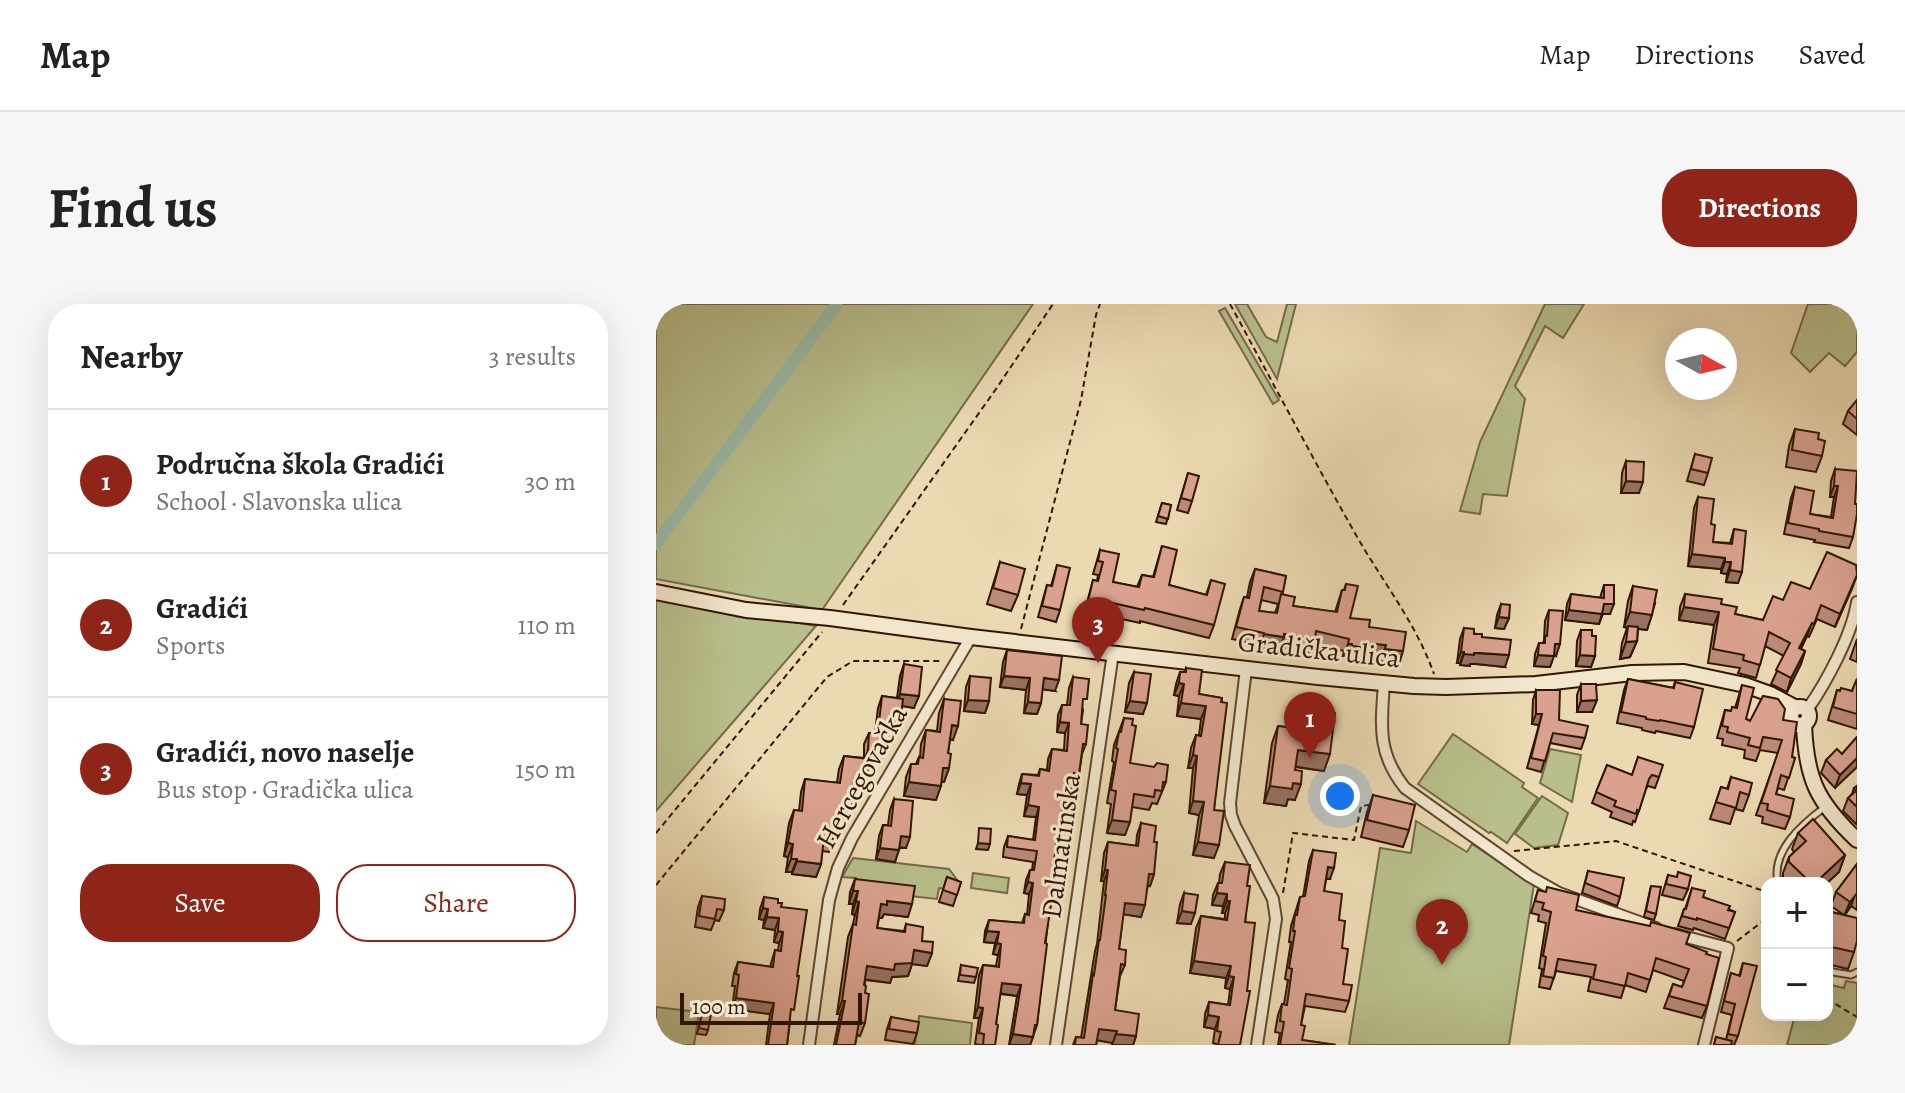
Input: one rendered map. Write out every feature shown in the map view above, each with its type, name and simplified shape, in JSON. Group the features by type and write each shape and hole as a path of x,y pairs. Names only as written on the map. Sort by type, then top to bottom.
{"street":[{"name":"Gradička ulica","path":"656,592 746,610 1384,683 1437,687 1536,684 1676,671 1745,685 1770,694 1802,714"},
{"path":"1857,602 1850,628 1828,676 1802,714 1808,767 1815,787 1826,807 1857,840"},
{"name":"Hercegovačka","path":"809,1045 829,900 838,868 852,838 971,637"},
{"name":"Dalmatinska","path":"1056,1045 1113,653"},
{"path":"1246,669 1231,785 1231,815 1273,899 1276,919 1257,1045"},
{"path":"1384,683 1382,735 1388,762 1405,788 1417,798 1529,876 1559,893 1646,926 1728,948 1704,1045"}],"lane":[{"path":"1777,877 1778,859 1785,847 1798,830 1826,807"},
{"path":"1833,972 1851,975 1857,972"}],"path":[{"path":"656,833 833,619 1053,304"},
{"path":"1017,642 1081,400 1100,304"},
{"path":"1230,304 1356,536 1405,614 1426,653 1437,687"},
{"path":"656,885 827,677 853,661 956,661"},
{"path":"1283,894 1293,833 1354,840 1361,806 1375,804"},
{"path":"1493,851 1616,841 1761,890"},
{"path":"1728,948 1730,943 1736,942 1761,923"},
{"path":"1833,1003 1857,1017"}],"green space":[{"path":"656,304 1033,304 822,610 656,579"},
{"path":"1235,304 1247,304 1266,337 1277,342 1287,304 1296,304 1277,379"},
{"path":"1545,304 1584,304 1563,338 1545,326 1515,386 1525,399 1507,496 1483,494 1480,514 1460,511 1480,442"},
{"path":"1808,304 1857,304 1857,352 1845,366 1829,353 1810,372 1791,353"},
{"path":"1225,308 1279,400 1273,404 1219,311"},
{"path":"656,597 816,626 656,811"},
{"path":"1453,734 1524,783 1522,787 1538,798 1507,843 1418,784"},
{"path":"1550,749 1581,755 1572,802 1540,783"},
{"path":"1542,796 1568,813 1558,845 1534,848 1515,834"},
{"path":"1416,821 1467,852 1472,844 1534,884 1509,1045 1349,1045 1380,848 1411,853"},
{"path":"853,858 949,869 958,881 957,890 939,888 937,899 854,890 856,878 842,877"},
{"path":"973,873 1009,878 1007,893 971,888"},
{"path":"1846,981 1857,983 1857,1045 1787,1045 1793,1021 1833,1021 1833,985 1844,988"},
{"path":"656,1007 699,1012 694,1045 656,1045"},
{"path":"919,1016 972,1023 970,1045 915,1045"}],"building":[{"path":"1857,400 1857,419 1848,411"},
{"path":"1795,429 1819,433 1818,439 1825,441 1822,456 1792,450"},
{"path":"1695,454 1712,458 1708,473 1691,469"},
{"path":"1626,461 1644,462 1643,482 1626,481"},
{"path":"1835,469 1857,471 1857,514 1853,537 1788,523 1795,487 1814,491 1810,514 1833,518 1838,486 1834,486"},
{"path":"1188,473 1199,476 1192,501 1181,498"},
{"path":"1698,497 1714,499 1711,524 1715,525 1713,542 1732,544 1734,529 1746,531 1742,572 1730,570 1731,562 1725,562 1725,558 1692,554"},
{"path":"1162,503 1171,505 1168,519 1158,516"},
{"path":"1162,546 1177,550 1169,585 1207,595 1211,580 1225,584 1214,625 1145,608 1108,602 1107,606 1088,601 1093,580 1098,581 1103,562 1098,561 1100,550 1119,554 1113,582 1139,587 1142,575 1154,577"},
{"path":"1827,552 1856,565 1857,575 1840,614 1821,605 1814,624 1799,648 1805,651 1791,678 1776,670 1790,643 1769,632 1760,665 1743,660 1744,655 1713,649 1719,612 1684,607 1685,594 1722,599 1721,604 1737,607 1735,614 1763,620 1773,596 1783,600 1791,582 1810,589"},
{"path":"1000,562 1025,569 1018,595 993,588"},
{"path":"1057,565 1070,568 1060,610 1042,606 1047,585 1052,586"},
{"path":"1255,569 1286,576 1283,592 1264,587 1259,611 1277,613 1281,594 1295,597 1293,606 1337,612 1346,584 1358,586 1350,618 1370,620 1369,627 1406,632 1403,651 1367,643 1367,648 1352,646 1348,644 1349,639 1316,631 1315,639 1264,634 1236,627 1244,597 1249,598"},
{"path":"1604,585 1614,585 1614,604 1604,604 1602,614 1569,610 1571,594 1604,598"},
{"path":"1633,586 1657,590 1652,615 1630,612"},
{"path":"1501,604 1510,605 1509,618 1499,617"},
{"path":"1549,610 1563,611 1560,644 1555,644 1554,656 1538,655 1539,643 1545,643 1547,636"},
{"path":"1628,626 1638,627 1637,641 1626,642"},
{"path":"1464,628 1474,629 1474,634 1482,634 1482,637 1511,640 1509,655 1464,654 1461,652"},
{"path":"1581,630 1592,630 1592,636 1596,636 1595,656 1580,655"},
{"path":"1007,650 1062,656 1059,680 1044,678 1041,703 1028,702 1030,678 1004,676"},
{"path":"904,664 922,667 919,696 900,694"},
{"path":"1186,668 1202,670 1199,694 1222,698 1221,702 1227,703 1214,810 1224,811 1219,845 1198,842 1204,802 1193,801 1197,756 1193,755 1196,735 1201,736 1206,706 1181,703 1184,684 1179,683 1180,672 1186,672"},
{"path":"1134,672 1151,674 1147,703 1130,701"},
{"path":"970,676 991,678 989,701 968,700"},
{"path":"1073,677 1089,679 1087,699 1083,699 1081,724 1088,725 1079,774 1074,773 1069,805 1063,804 1057,838 1037,1025 1033,1037 1013,1034 1021,985 1002,983 995,1045 983,1045 984,1034 979,1033 983,1008 978,1007 983,965 999,967 1001,944 997,943 999,932 987,931 989,920 1024,923 1025,914 1029,915 1033,883 1028,882 1030,870 1034,870 1037,851 1007,847 1008,836 1035,840 1039,807 1028,805 1031,784 1021,783 1022,774 1039,776 1040,769 1049,771 1052,749 1067,751 1069,723 1060,722 1062,705 1070,705"},
{"path":"1628,679 1674,688 1675,682 1703,689 1694,727 1621,712"},
{"path":"1857,679 1857,714 1833,707 1837,690 1852,691"},
{"path":"1581,684 1596,684 1597,700 1581,701"},
{"path":"1742,685 1754,688 1746,719 1750,721 1763,696 1778,699 1785,709 1783,720 1797,722 1792,757 1795,758 1789,778 1781,775 1776,794 1794,799 1790,817 1767,810 1768,804 1761,803 1782,740 1763,737 1760,748 1748,745 1750,738 1727,732 1728,727 1722,726 1725,710 1737,708"},
{"path":"1536,690 1560,690 1559,720 1588,726 1585,738 1553,733 1545,761 1531,758 1542,714 1536,714"},
{"path":"882,696 903,699 900,724 879,722"},
{"path":"944,699 961,701 958,726 952,725 949,768 943,768 941,786 909,782 911,764 918,764 919,757 923,758 926,730 940,732"},
{"path":"1315,711 1335,713 1330,754 1298,750 1295,770 1302,771 1301,784 1293,783 1292,789 1270,786 1278,726 1312,730"},
{"path":"1124,718 1133,719 1132,725 1136,726 1130,763 1154,767 1157,763 1168,765 1162,791 1155,790 1154,797 1134,794 1130,822 1112,820 1116,791 1111,790 1116,748"},
{"path":"869,733 885,734 884,751 868,750"},
{"path":"1857,737 1857,758 1840,775 1826,760 1837,749 1842,754"},
{"path":"844,756 869,759 867,781 854,779 851,807 842,806 833,839 824,838 821,864 791,859 793,844 788,843 794,810 802,811 805,779 840,783"},
{"path":"1638,757 1663,765 1659,777 1652,775 1649,779 1636,814 1614,806 1616,801 1596,792 1607,765 1632,775"},
{"path":"1731,777 1752,783 1749,795 1740,792 1736,808 1716,802 1721,787 1728,789"},
{"path":"1857,786 1857,807 1848,798"},
{"path":"1373,795 1415,805 1409,830 1367,820"},
{"path":"894,799 913,801 910,837 901,836 899,850 880,848 883,825 891,826"},
{"path":"1813,819 1845,855 1821,877 1805,877 1789,862 1789,857 1806,841 1798,833"},
{"path":"1141,823 1156,826 1154,874 1149,874 1145,905 1125,903 1119,949 1126,950 1125,965 1121,964 1115,1010 1139,1014 1136,1036 1099,1029 1096,1045 1075,1045 1076,1037 1084,1038 1100,940 1108,842 1138,846"},
{"path":"979,828 991,829 990,844 978,843"},
{"path":"1313,850 1336,853 1334,868 1328,867 1324,891 1342,894 1339,920 1345,921 1342,948 1348,949 1343,984 1352,985 1349,1001 1306,994 1302,1040 1336,1045 1280,1045 1284,1022 1280,1021 1282,1004 1287,1005 1292,969 1289,968 1295,915 1300,897 1305,896"},
{"path":"1225,862 1250,865 1245,922 1255,923 1247,991 1250,991 1240,1045 1218,1045 1221,1032 1217,1031 1219,1017 1208,1015 1209,1002 1230,1005 1234,977 1229,976 1231,966 1194,961 1201,916 1227,920 1230,901 1227,901 1227,894 1217,893"},
{"path":"1857,864 1857,893 1850,902 1836,892"},
{"path":"1588,871 1624,878 1620,897 1585,883"},
{"path":"1678,872 1691,876 1688,889 1666,884 1668,875 1677,877"},
{"path":"947,877 961,882 957,895 943,890"},
{"path":"855,879 915,886 912,904 887,901 887,905 881,904 877,928 905,932 906,924 923,927 922,941 933,942 932,953 914,950 912,963 895,964 894,970 867,966 864,985 865,993 869,994 865,1023 859,1022 855,1045 836,1045 845,1001 842,1001 853,924 856,925 859,902 856,901 858,891 853,891"},
{"path":"1651,886 1661,887 1656,914 1646,911"},
{"path":"1547,887 1579,895 1576,910 1650,926 1651,922 1690,933 1686,944 1719,958 1707,1006 1669,996 1673,984 1682,987 1689,969 1656,958 1650,980 1628,973 1625,986 1593,979 1596,965 1558,959 1554,978 1543,976 1546,957 1543,956 1551,912 1542,909 1544,903 1535,901 1538,890 1546,892"},
{"path":"1692,888 1705,891 1703,897 1730,906 1728,910 1735,912 1729,928 1682,916"},
{"path":"1184,893 1198,895 1195,913 1182,911"},
{"path":"702,896 725,899 724,910 717,909 715,919 699,916"},
{"path":"764,897 778,899 781,907 807,910 787,1045 768,1045 774,1003 736,998 738,962 773,967 775,950 781,951 783,932 778,931 779,918 767,917 768,909 763,908"},
{"path":"1833,912 1857,918 1854,952 1833,947"},
{"path":"1743,963 1757,966 1738,1036 1728,1034 1735,1004 1724,1001 1731,973 1740,976"},
{"path":"961,965 978,968 976,977 960,975"},
{"path":"702,1013 711,1014 708,1030 699,1028"},
{"path":"891,1017 919,1022 917,1033 889,1029"},
{"path":"1716,1037 1732,1041 1731,1045 1714,1045"}],"waterway":[{"path":"656,544 837,304"}],"place":[{"name":"Gradići, novo naselje","path":"1098,663"},
{"name":"Područna škola Gradići","path":"1310,758"},
{"name":"Gradići","path":"1442,965"}]}
